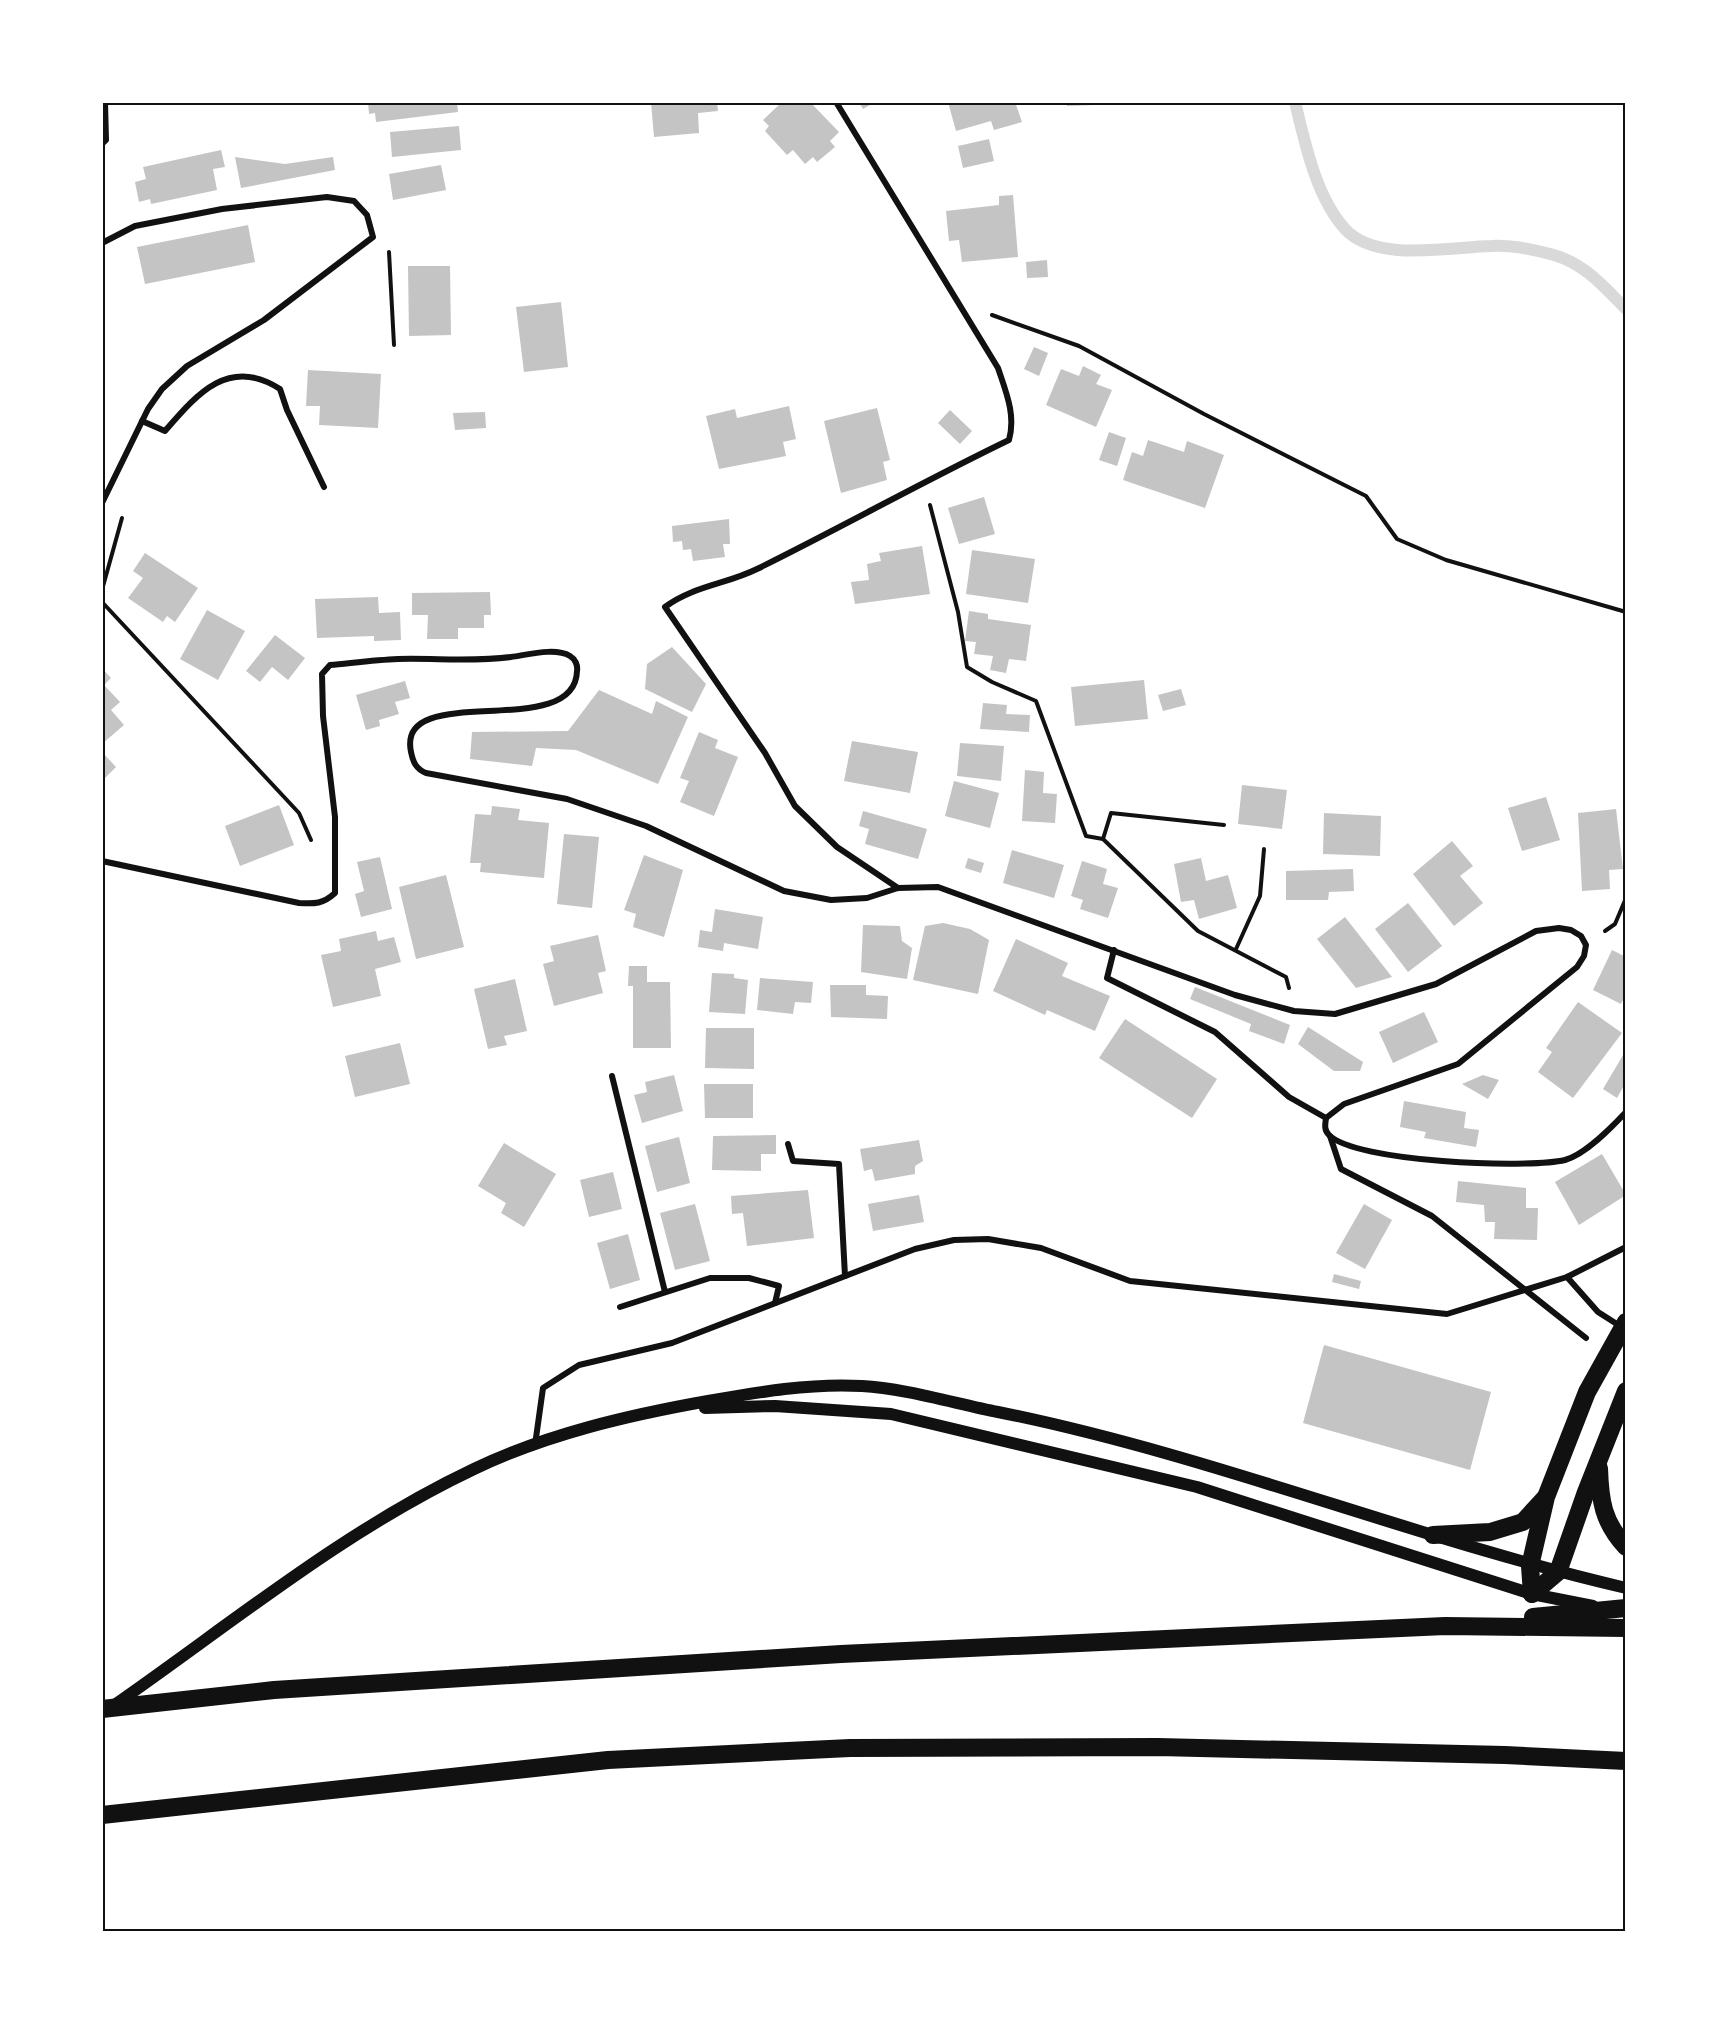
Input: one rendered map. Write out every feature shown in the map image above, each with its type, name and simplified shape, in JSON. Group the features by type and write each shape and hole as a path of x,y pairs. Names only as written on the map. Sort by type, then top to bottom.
{"highway":[{"path":"1532,1594 1530,1566 1546,1497 1587,1392 1626,1322"},
{"path":"1532,1594 1558,1572 1623,1397"},
{"path":"1598,1466 1600,1503 1614,1534 1626,1547"},
{"path":"1433,1535 1490,1532 1523,1522 1546,1497"},
{"path":"102,1709 274,1690 841,1654 1445,1626 1626,1608"},
{"path":"1445,1626 1626,1628"},
{"path":"102,1815 608,1760 850,1748 1158,1748 1505,1755 1626,1761"}],"main road":[{"path":"102,1714 291,1577 349,1540 474,1469 535,1444 664,1409 775,1389 816,1385 866,1386 1093,1432 1217,1467 1530,1566 1626,1588"},
{"path":"664,1409 775,1406 891,1414 1197,1487 1532,1594 1626,1613"}],"street":[{"path":"102,144 106,140 105,102"},
{"path":"836,102 998,368 1010,403 1012,430 1009,440 923,481 755,570 680,596 665,607 765,753 795,806 837,846 898,888"},
{"path":"102,243 135,226 222,209 327,196 354,201 367,215 373,237 264,320 187,366 162,389 142,421 102,503"},
{"path":"142,421 165,431 210,384 242,375 259,379 280,389 287,410 324,488"},
{"path":"102,861 299,903 316,904 328,900 336,893 335,816 323,716 322,674 325,669 330,665 398,659 493,660 540,653 571,656 577,664 577,673 571,693 563,699 533,708 465,712 427,720 415,731 411,739 410,747 414,764 426,773 567,799 646,826 784,891 831,900 867,898 898,888 938,887 1236,995 1281,1008 1335,1014 1436,984 1536,932 1571,930 1581,936 1586,945 1584,956 1577,967 1458,1064 1344,1104 1326,1118 1325,1128 1341,1169 1432,1216 1586,1338"},
{"path":"1114,950 1107,978 1215,1032 1289,1097 1326,1118"},
{"path":"612,1076 665,1292"},
{"path":"1330,1136 1353,1147 1422,1159 1497,1166 1550,1163 1568,1159 1591,1144 1626,1112"},
{"path":"788,1144 793,1161 839,1164 845,1276"},
{"path":"535,1444 543,1388 579,1365 672,1342 915,1249 954,1240 988,1239 1041,1248 1130,1281 1409,1312 1447,1314 1567,1277 1626,1247"},
{"path":"1567,1277 1598,1312 1626,1330"},
{"path":"620,1307 710,1278 749,1278 779,1286 775,1303"}],"path":[{"path":"373,237 389,244 393,345"},
{"path":"958,302 1078,346 1204,414 1366,496 1396,539 1446,560 1626,612"},
{"path":"923,481 958,612 967,667 992,682 1036,701 1086,836 1103,839 1198,931 1286,976 1289,988 1281,1008"},
{"path":"102,590 122,518 105,496"},
{"path":"102,602 299,813 312,843"},
{"path":"1103,839 1111,813 1224,825"},
{"path":"1236,949 1260,896 1264,849"},
{"path":"1586,945 1615,924 1626,898"}],"building":[{"path":"368,102 457,102 458,112 376,122 375,113 369,114"},
{"path":"651,102 717,102 718,111 698,113 699,133 654,137"},
{"path":"782,102 810,102 839,132 830,141 835,147 817,162 813,157 805,164 793,150 787,155 765,131 769,126 763,120"},
{"path":"859,102 875,102 863,109"},
{"path":"948,102 1015,102 1022,122 994,130 991,121 956,131"},
{"path":"1067,102 1119,102 1119,104 1067,106"},
{"path":"459,126 461,150 392,157 390,132"},
{"path":"989,139 994,161 963,168 958,146"},
{"path":"221,150 225,167 213,169 217,190 151,204 150,199 139,202 135,182 146,179 143,167"},
{"path":"235,157 285,164 333,157 335,170 241,188"},
{"path":"441,165 446,190 393,200 389,174"},
{"path":"1013,195 1018,257 962,262 959,240 949,241 946,211 999,205 999,196"},
{"path":"248,225 255,262 145,284 137,247"},
{"path":"1047,260 1048,277 1027,278 1026,262"},
{"path":"408,266 450,266 451,335 409,336"},
{"path":"561,302 568,367 524,372 516,307"},
{"path":"1034,347 1048,353 1039,376 1024,369"},
{"path":"1083,366 1101,375 1096,384 1112,390 1096,427 1046,405 1061,369 1079,376"},
{"path":"308,370 381,374 378,428 319,425 320,406 306,406"},
{"path":"789,406 796,439 783,442 786,456 719,469 706,416 735,409 737,418"},
{"path":"877,408 890,460 883,462 887,480 841,493 824,421"},
{"path":"950,410 972,431 960,444 938,423"},
{"path":"485,412 486,428 455,430 453,413"},
{"path":"1109,432 1126,438 1117,466 1099,460"},
{"path":"1148,440 1184,452 1187,441 1224,455 1205,508 1123,480 1132,452 1143,456"},
{"path":"984,497 995,534 959,544 948,508"},
{"path":"729,519 730,544 723,544 725,557 693,561 691,549 683,550 682,541 673,542 672,526"},
{"path":"922,546 930,594 855,604 851,582 869,580 867,564 881,561 879,553"},
{"path":"972,550 1035,559 1028,603 966,594"},
{"path":"145,553 198,588 175,622 167,616 163,622 128,598 143,578 133,571"},
{"path":"490,592 491,615 484,615 484,628 458,628 458,639 427,639 428,615 412,615 412,593"},
{"path":"378,597 379,613 400,612 401,640 374,641 374,636 317,638 315,599"},
{"path":"207,610 245,631 218,680 180,659"},
{"path":"969,611 988,614 988,619 1031,625 1026,661 1009,659 1006,673 990,670 993,656 974,654 976,642 965,641"},
{"path":"275,635 305,658 288,680 272,667 260,682 246,671"},
{"path":"672,647 706,684 692,712 645,689 647,664"},
{"path":"102,668 111,678 104,685 120,702 111,710 124,725 102,744"},
{"path":"1144,680 1148,719 1075,726 1071,687"},
{"path":"405,681 410,698 395,702 399,714 379,720 380,726 366,730 356,695"},
{"path":"1181,689 1186,705 1163,711 1158,695"},
{"path":"599,690 652,714 656,701 688,717 658,784 576,750 536,748 532,766 470,759 472,732 568,731"},
{"path":"983,703 1007,705 1006,714 1030,715 1029,732 980,729"},
{"path":"699,732 718,740 715,748 738,757 714,816 680,802 689,781 680,778"},
{"path":"852,741 918,752 910,793 844,781"},
{"path":"960,743 1004,746 1001,781 957,776"},
{"path":"102,752 116,767 102,781"},
{"path":"1025,770 1044,772 1043,793 1057,794 1055,823 1022,821"},
{"path":"954,781 999,793 990,828 945,816"},
{"path":"1242,785 1287,790 1282,829 1238,824"},
{"path":"1546,797 1560,840 1522,851 1508,808"},
{"path":"279,805 294,845 240,866 225,826"},
{"path":"492,806 520,809 518,820 549,823 544,878 480,872 481,863 470,863 475,814 491,815"},
{"path":"1616,809 1623,869 1609,870 1610,889 1582,891 1578,813"},
{"path":"863,811 927,829 918,859 865,844 869,829 859,826"},
{"path":"1324,813 1381,816 1380,856 1323,854"},
{"path":"564,834 599,837 592,908 557,904"},
{"path":"1452,841 1473,866 1460,876 1483,903 1454,926 1413,874"},
{"path":"1012,850 1064,865 1054,898 1003,883"},
{"path":"644,855 683,870 664,937 633,927 636,914 624,910"},
{"path":"380,857 392,909 361,917 355,894 364,891 357,862"},
{"path":"968,858 984,863 981,873 965,868"},
{"path":"1201,858 1206,881 1228,875 1237,908 1199,919 1194,900 1181,902 1174,864"},
{"path":"1082,861 1107,869 1103,884 1118,888 1108,918 1080,909 1083,900 1071,896"},
{"path":"1353,869 1354,891 1329,892 1328,900 1286,900 1286,871"},
{"path":"446,875 464,947 416,959 399,887"},
{"path":"1408,903 1442,946 1408,972 1375,929"},
{"path":"715,909 763,917 758,949 724,943 723,951 698,947 700,930 712,932"},
{"path":"1345,917 1392,977 1356,988 1317,939"},
{"path":"943,923 970,929 989,940 978,994 913,980 925,926"},
{"path":"863,925 900,926 902,941 912,948 907,979 861,972"},
{"path":"376,931 378,941 394,937 401,962 375,969 381,996 333,1007 321,955 341,951 339,939"},
{"path":"598,935 606,971 598,973 603,993 554,1006 543,964 554,961 550,946"},
{"path":"1016,939 1068,963 1062,976 1110,996 1095,1031 1047,1010 1045,1015 993,991"},
{"path":"1612,950 1626,957 1626,994 1621,1004 1593,990"},
{"path":"629,966 647,966 647,982 670,982 671,1048 633,1048 633,986 628,986"},
{"path":"712,973 734,974 734,978 748,980 745,1014 709,1012"},
{"path":"760,978 813,982 811,1003 795,1002 793,1014 757,1010"},
{"path":"515,979 527,1031 504,1036 507,1045 488,1049 474,989"},
{"path":"830,985 866,985 866,995 888,996 887,1019 831,1017"},
{"path":"1195,987 1290,1025 1284,1044 1249,1031 1251,1024 1190,999"},
{"path":"1578,1002 1622,1033 1573,1098 1538,1072 1552,1052 1546,1048"},
{"path":"1424,1012 1438,1042 1393,1063 1379,1032"},
{"path":"1125,1019 1217,1079 1192,1118 1099,1058"},
{"path":"1308,1027 1363,1062 1360,1071 1334,1071 1298,1044"},
{"path":"706,1028 754,1028 754,1069 705,1068"},
{"path":"400,1043 410,1084 355,1097 345,1056"},
{"path":"1626,1050 1626,1082 1617,1098 1603,1089"},
{"path":"674,1075 683,1111 642,1123 634,1095 647,1092 645,1082"},
{"path":"1483,1075 1499,1080 1488,1099 1462,1084"},
{"path":"704,1084 753,1084 753,1118 705,1118"},
{"path":"1404,1101 1466,1112 1464,1128 1479,1130 1476,1147 1424,1138 1426,1132 1400,1127"},
{"path":"776,1135 776,1154 761,1154 761,1171 712,1170 713,1136"},
{"path":"679,1137 690,1183 657,1192 645,1146"},
{"path":"919,1140 923,1161 915,1166 915,1174 875,1181 872,1169 864,1171 860,1149"},
{"path":"504,1143 556,1174 524,1227 501,1213 506,1203 478,1186"},
{"path":"1602,1154 1626,1195 1579,1225 1555,1182"},
{"path":"613,1172 622,1209 589,1217 580,1180"},
{"path":"1458,1181 1526,1188 1526,1208 1538,1208 1537,1240 1494,1239 1495,1222 1485,1222 1484,1205 1456,1202"},
{"path":"808,1190 814,1238 747,1246 743,1213 732,1214 731,1196"},
{"path":"919,1195 924,1222 873,1231 868,1204"},
{"path":"695,1204 710,1261 675,1270 660,1213"},
{"path":"1364,1204 1392,1220 1365,1269 1336,1253"},
{"path":"628,1234 640,1280 610,1289 597,1243"},
{"path":"1334,1274 1361,1281 1359,1289 1332,1282"},
{"path":"1324,1345 1491,1392 1470,1470 1303,1423"}],"waterway":[{"path":"1295,102 1319,186 1335,216 1358,240 1394,250 1498,246 1547,253 1565,259 1585,270 1626,309"}]}
